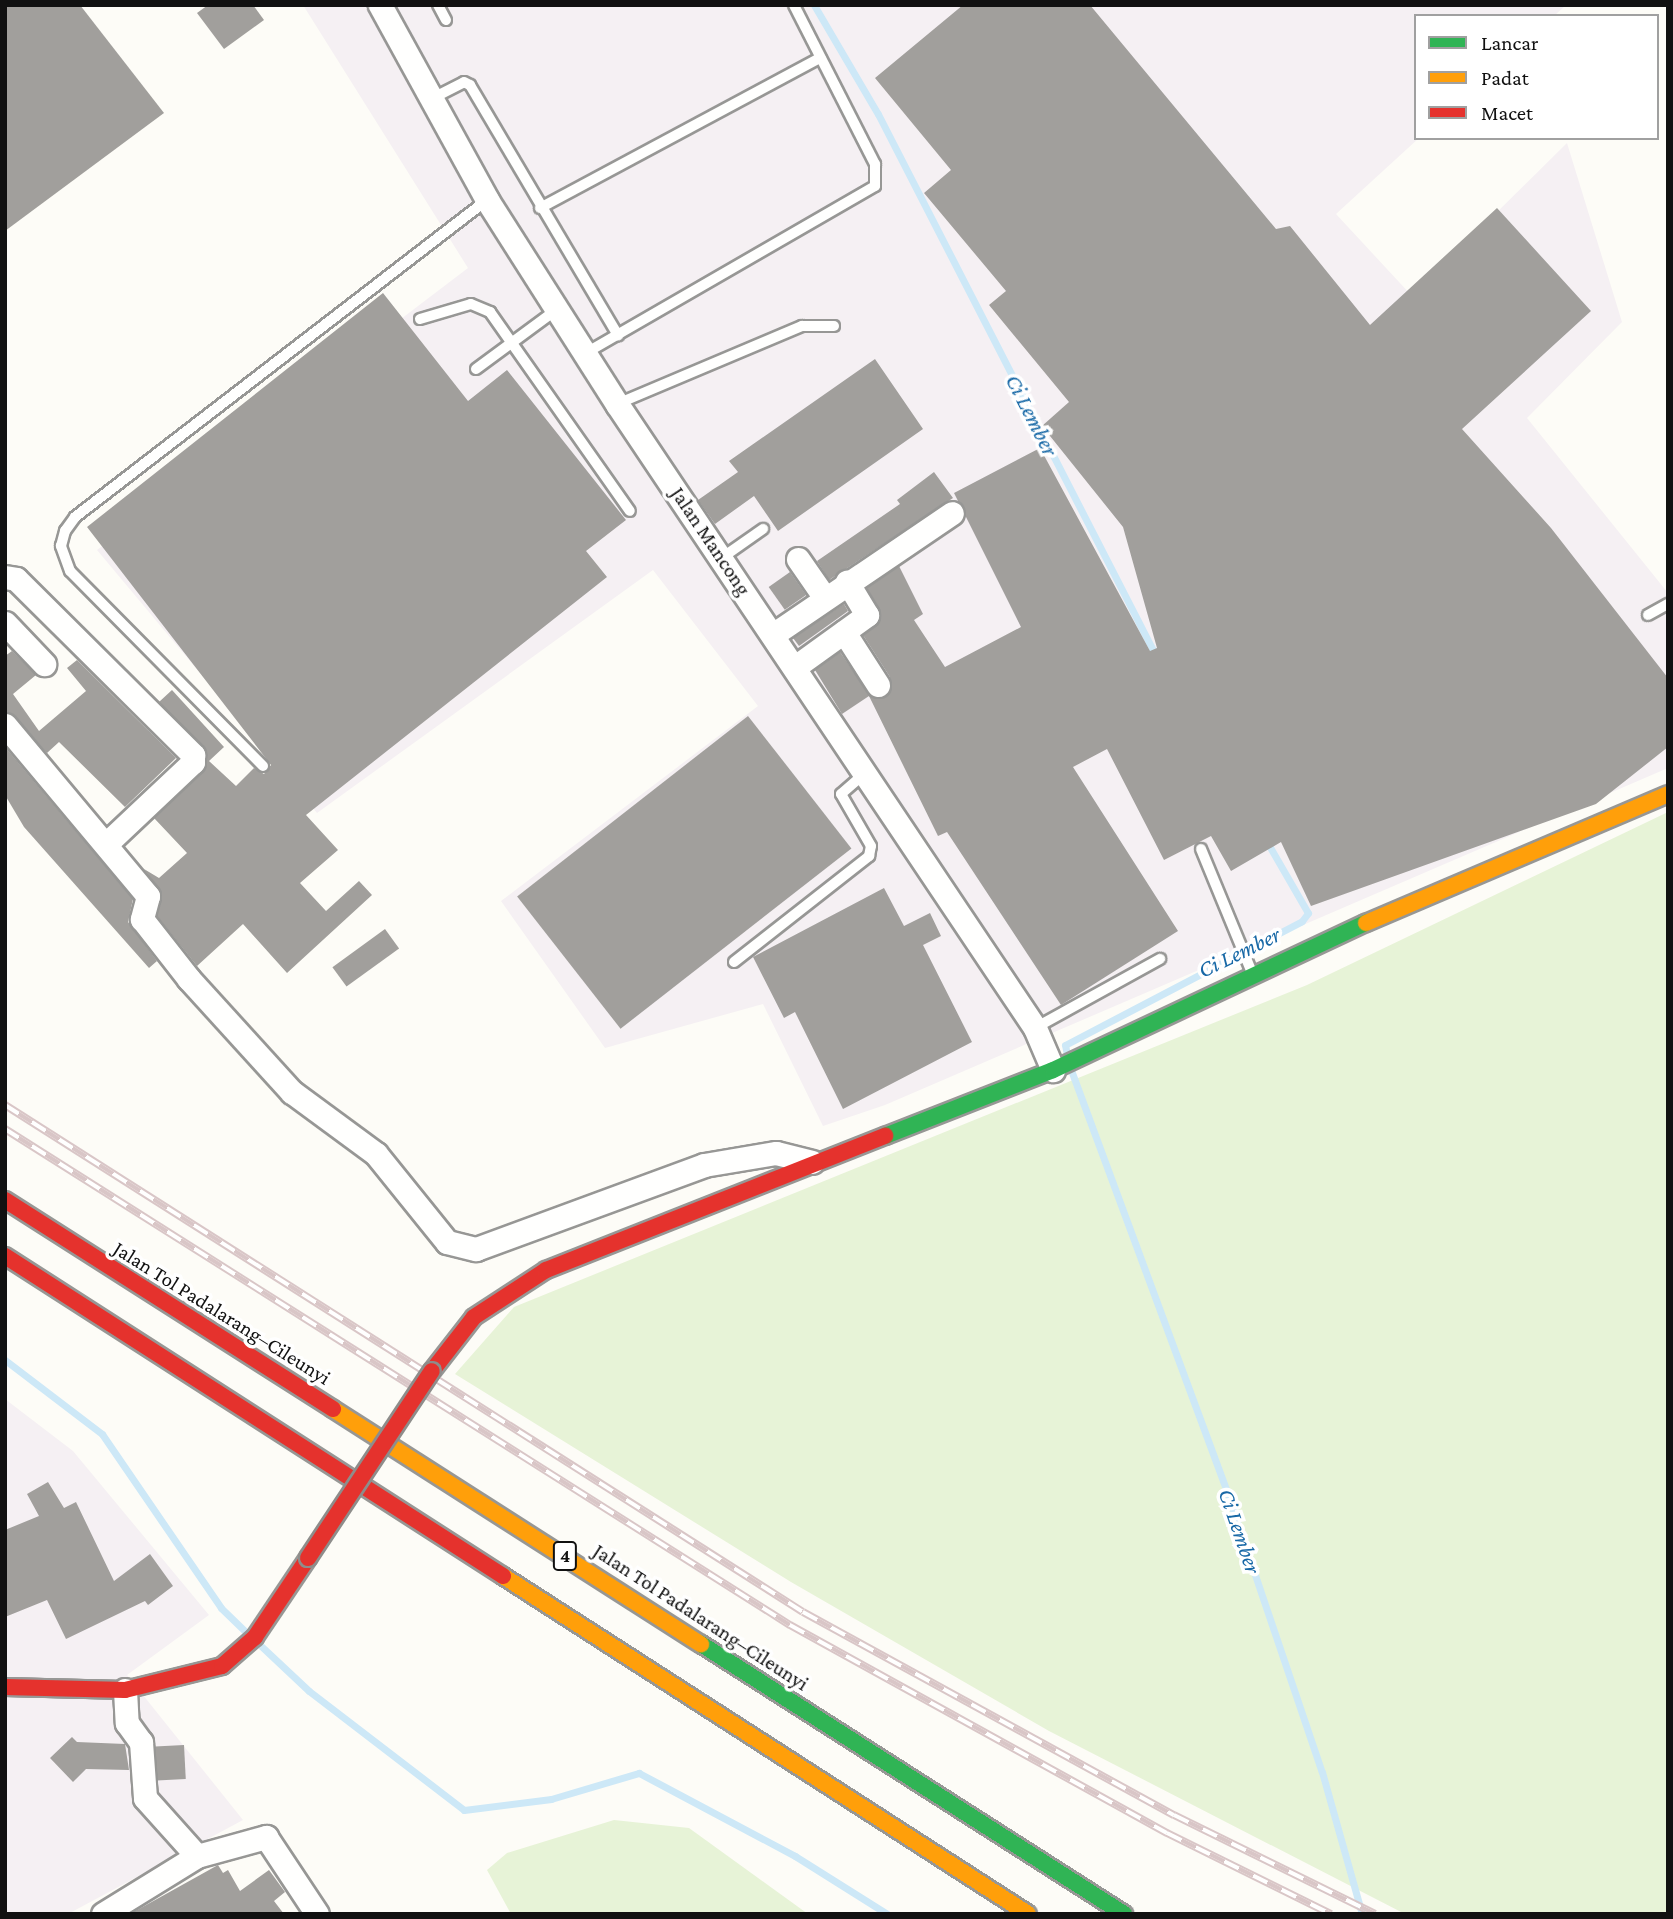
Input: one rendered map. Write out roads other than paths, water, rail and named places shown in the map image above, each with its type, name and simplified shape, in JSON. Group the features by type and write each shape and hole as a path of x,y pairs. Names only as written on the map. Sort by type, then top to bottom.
{"main road":[{"path":"5,1687 125,1690 222,1665 255,1637 432,1371 474,1317 546,1270 812,1161 1054,1065 1079,1058 1251,970 1668,794"},
{"name":"Jalan Tol Padalarang–Cileunyi","path":"5,1200 1124,1914"},
{"name":"4","path":"5,1256 1028,1914"}],"street":[{"name":"Jalan Mancong","path":"380,5 486,200 617,404 723,557 1037,1031 1054,1065"},
{"path":"774,634 952,513"},
{"path":"798,559 825,598"},
{"path":"5,577 16,579 193,755 193,762 106,844"},
{"path":"795,667 868,612 847,582"},
{"path":"844,632 878,685"},
{"path":"10,637 44,664"},
{"path":"5,725 148,897 142,919 189,979 292,1092 376,1154 435,1232 454,1246 476,1249 704,1165 776,1153 812,1161"},
{"path":"125,1690 127,1723 142,1742 142,1791 197,1856"},
{"path":"103,1914 197,1856 265,1838 317,1914"}],"lane":[{"path":"438,5 446,20"},
{"path":"584,354 875,186 875,164 794,5"},
{"path":"540,208 820,58"},
{"path":"431,99 464,82 470,85 540,208 618,335"},
{"path":"263,766 70,571 61,546 65,531 75,517 486,200"},
{"path":"420,319 471,304 490,312 514,341 630,511"},
{"path":"477,369 556,310"},
{"path":"617,404 802,326 834,326"},
{"path":"723,557 763,528"},
{"path":"1648,615 1668,604"},
{"path":"734,962 869,856 872,846 841,794 865,773"},
{"path":"1201,849 1251,970"},
{"path":"1037,1031 1160,959"}],"waterway":[{"name":"Ci Lember","path":"814,5 878,114 1157,658"},
{"name":"Ci Lember","path":"1067,1055 1065,1045 1302,921 1308,913 1267,842"},
{"name":"Ci Lember","path":"1071,1070 1229,1498 1322,1772 1362,1914"},
{"path":"5,1360 102,1434 221,1608 248,1634"},
{"path":"260,1645 309,1691 464,1810 551,1799 639,1773 795,1856 887,1914"}],"railway":[{"path":"5,1105 803,1612 1174,1815 1375,1914"},
{"path":"5,1129 790,1625 1167,1833 1331,1914"}]}
